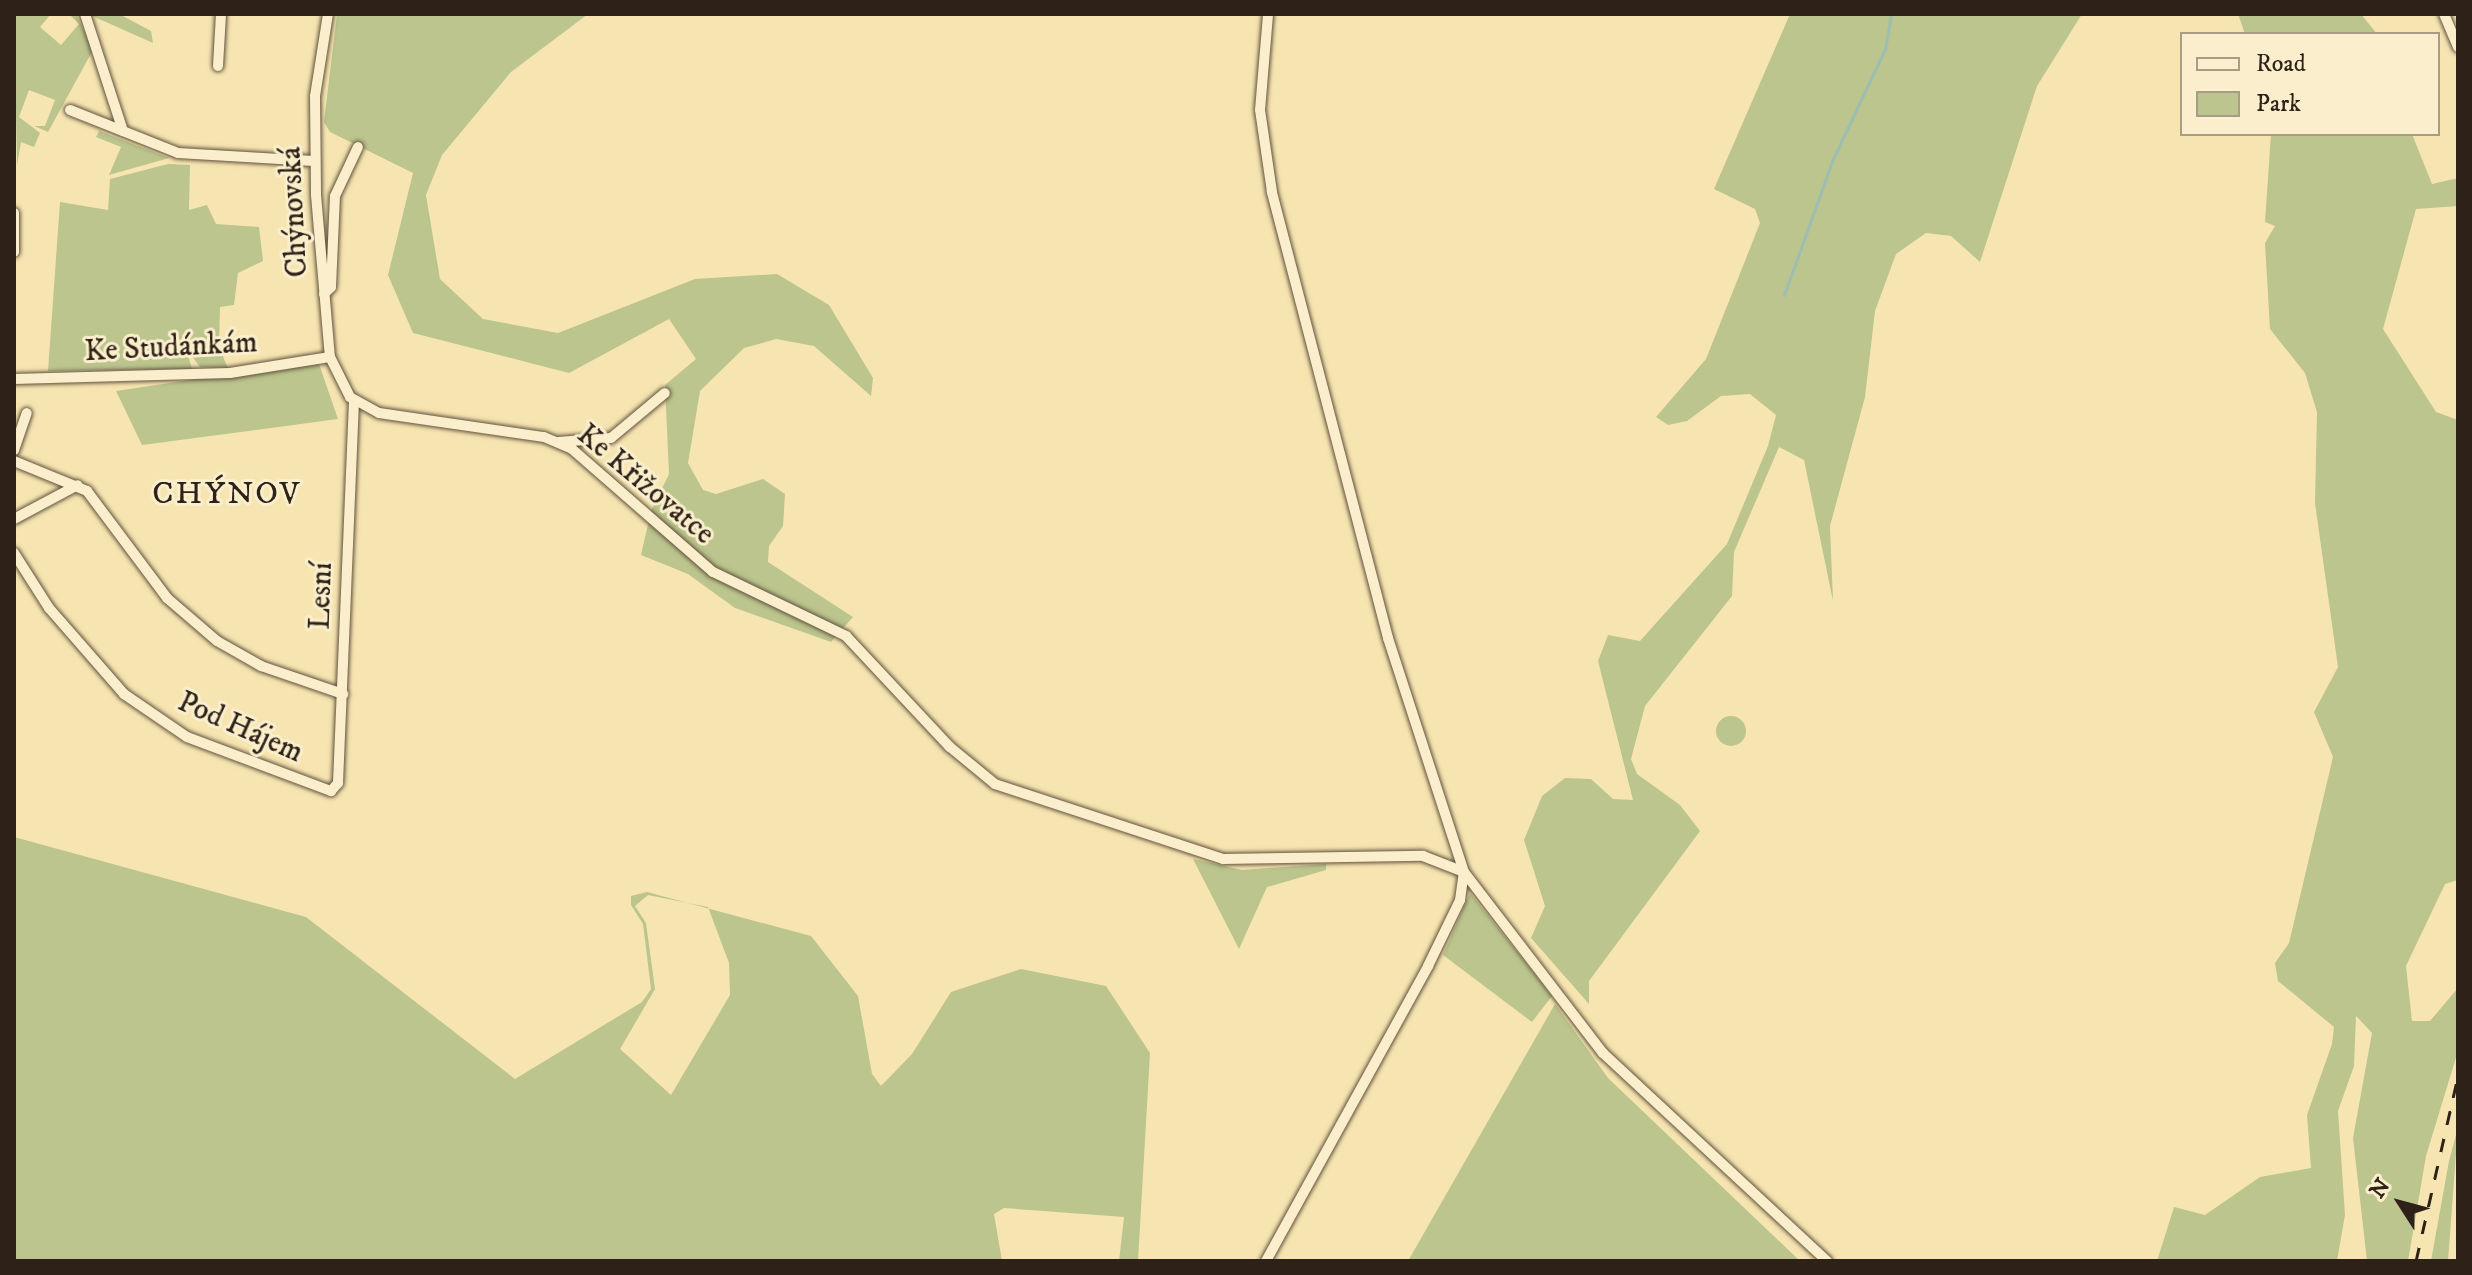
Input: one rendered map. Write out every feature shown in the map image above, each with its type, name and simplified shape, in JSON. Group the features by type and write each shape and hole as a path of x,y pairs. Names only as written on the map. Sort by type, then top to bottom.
{"street":[{"path":"85,14 123,131"},
{"path":"218,66 221,14"},
{"name":"Chýnovská","path":"328,14 314,161 330,357 354,400"},
{"path":"1268,14 1260,110 1272,192 1388,638 1464,872 1625,1076 1827,1261"},
{"path":"2444,14 2458,47"},
{"path":"70,110 178,153 314,161"},
{"path":"324,294 331,287 335,196 358,147"},
{"path":"14,213 14,252"},
{"name":"Ke Studánkám","path":"14,379 230,373 330,357"},
{"path":"558,442 611,438 665,393"},
{"name":"Ke Křižovatce","path":"354,400 387,414 558,442 713,572 846,636 950,747 995,784 1223,859 1423,856 1464,872"},
{"name":"Lesní","path":"331,791 338,783 354,400"},
{"path":"14,450 27,413"},
{"path":"14,461 78,485 167,598 217,641 261,666 343,694"},
{"path":"14,519 78,485"},
{"name":"Pod Hájem","path":"14,553 97,669 135,703 187,737 331,791"},
{"path":"1266,1261 1428,966 1460,900 1464,872"}],"green space":[{"path":"14,14 51,14 40,27 61,45 79,24 70,15 76,14 93,50 48,132 34,126 45,126 55,100 29,90 19,117 40,133 34,147 21,142 17,166"},
{"path":"88,14 119,14 151,31 153,43"},
{"path":"337,14 588,14 511,72 442,155 426,195 440,279 483,319 558,333 695,279 777,274 829,305 873,378 871,396 814,346 776,339 744,348 700,391 688,463 703,490 716,494 763,479 785,494 783,526 769,546 768,562 853,617 831,642 735,608 688,574 641,555 651,511 669,474 665,385 696,359 669,319 569,373 413,333 388,275 413,173 330,132 324,122"},
{"path":"1790,14 2082,14 2037,86 1980,262 1951,236 1926,233 1896,254 1875,311 1865,397 1830,526 1833,601 1804,460 1779,447 1734,552 1732,596 1645,706 1631,759 1637,774 1680,805 1700,831 1589,981 1589,1004 1531,938 1545,906 1524,840 1542,796 1565,778 1591,779 1613,799 1633,800 1598,661 1608,635 1640,641 1727,544 1768,446 1776,415 1750,394 1721,396 1687,421 1668,425 1656,417 1706,359 1760,223 1755,209 1714,189"},
{"path":"2238,14 2361,14 2375,32 2244,32"},
{"path":"99,131 169,158 109,175 121,147 96,137"},
{"path":"2271,136 2413,136 2432,184 2458,178 2458,206 2416,209 2383,329 2436,412 2458,420 2458,880 2445,884 2406,966 2412,1021 2430,1021 2458,988 2458,1051 2426,1156 2408,1261 2367,1261 2353,1138 2372,1033 2356,1016 2354,1066 2338,1111 2345,1215 2337,1261 2157,1261 2174,1207 2205,1215 2260,1177 2311,1168 2307,1115 2332,1044 2334,1027 2278,981 2275,963 2289,943 2333,757 2314,712 2338,667 2315,503 2317,412 2305,373 2270,329 2265,243 2275,226 2265,222"},
{"path":"168,164 190,165 189,210 207,205 216,224 259,227 263,261 238,273 234,305 220,307 219,347 228,368 200,367 186,348 192,369 48,371 60,202 108,210 110,179"},
{"path":"318,361 338,419 142,445 116,391"},
{"path":"1731,716 1742,720 1746,731 1742,742 1731,746 1720,742 1716,731 1720,720"},
{"path":"14,837 306,917 515,1079 642,1002 651,989 643,924 631,905 631,896 647,892 688,903 648,895 635,906 646,923 655,989 620,1049 671,1095 730,995 729,963 709,909 811,936 858,996 872,1074 881,1086 912,1054 951,992 1021,969 1106,986 1150,1053 1138,1261 1119,1261 1124,1217 1004,1208 994,1214 1002,1261 14,1261"},
{"path":"1193,859 1242,870 1326,864 1326,870 1267,887 1239,949"},
{"path":"1470,893 1552,996 1532,1022 1443,955"},
{"path":"1555,1004 1608,1078 1800,1261 1408,1261"},
{"path":"2458,1127 2448,1261 2431,1261 2449,1161"}],"waterway":[{"path":"1784,295 1833,159 1885,49 1891,14"}],"railway":[{"path":"2416,1261 2458,1076"}],"district":[{"name":"CHÝNOV","path":"227,494"}]}
